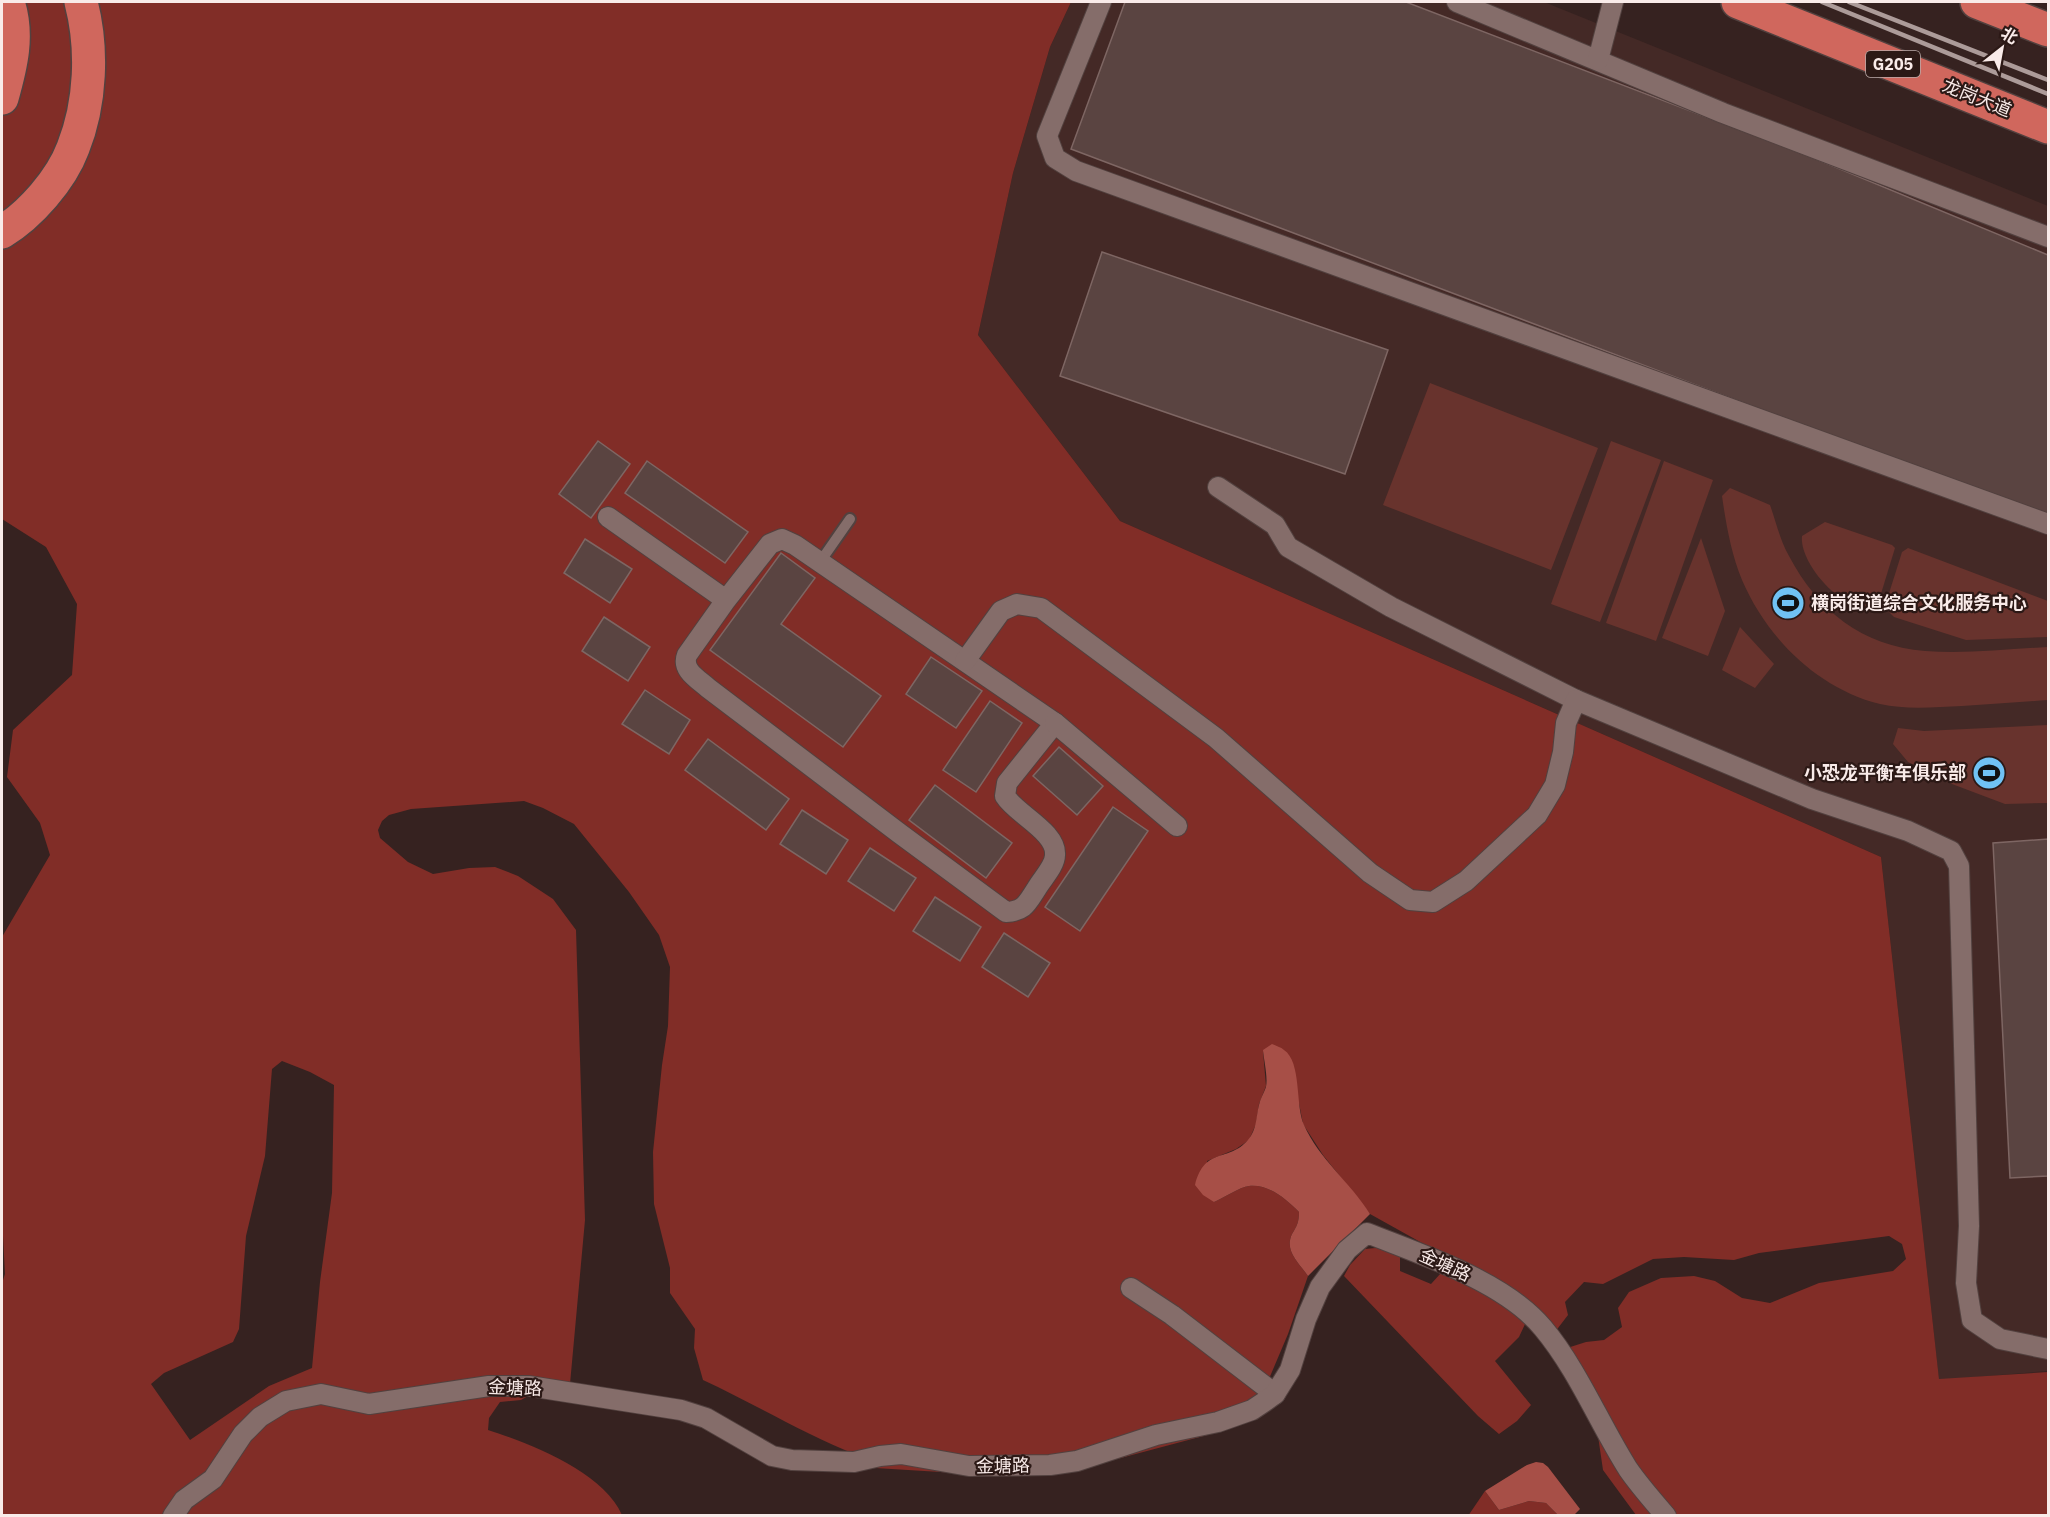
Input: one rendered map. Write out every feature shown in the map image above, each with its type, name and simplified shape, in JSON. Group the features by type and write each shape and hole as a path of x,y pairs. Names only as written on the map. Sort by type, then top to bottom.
{"highway":[{"path":"2,98 13,59 13,15 8,2"},
{"path":"2,232 36,205 73,149 82,118 87,82 88,49 85,16 81,2"},
{"name":"龙岗大道","path":"1738,2 2049,128"},
{"path":"1977,2 2049,30"}],"street":[{"path":"1101,2 1047,136 1055,158 1076,171 2049,524"},
{"path":"1457,2 1723,112 2049,237"},
{"path":"1598,60 1613,2"},
{"path":"1218,487 1275,525 1288,547 1391,607 1576,700 1749,774 1812,799 1908,831 1951,851 1959,866 1969,1226 1966,1283 1972,1320 2000,1339 2049,1349"},
{"path":"608,517 726,600"},
{"path":"1055,723 1007,783 1005,796 1011,806 1043,831 1053,844 1055,856 1026,905 1018,911 1006,912 736,710 687,669 685,662 726,600 770,544 782,539 820,562 1055,723 1178,826"},
{"path":"965,661 1002,612 1017,604 1041,608 1216,738 1370,873 1410,900 1433,902 1466,881 1537,815 1555,785 1563,752 1566,723 1576,700"},
{"name":"金塘路","path":"173,1515 184,1500 213,1479 252,1424 272,1408 286,1401 321,1394 369,1404 489,1386 530,1386 688,1412 706,1418 762,1451 781,1459 854,1462 901,1454 969,1467 1050,1465 1077,1461 1156,1435 1197,1428 1228,1419 1252,1410 1275,1394 1290,1370 1306,1319 1320,1287 1347,1250 1374,1226 1482,1282 1518,1306 1542,1327 1589,1398 1629,1470 1666,1515"},
{"path":"1131,1288 1172,1315 1275,1394"}],"lane":[{"path":"820,562 850,519"}],"shaded area":[{"path":"2,2 1071,2 1050,47 1013,173 978,335 1120,521 1881,857 1939,1379 2048,1372 2048,1515 1636,1515 1603,1470 1598,1436 1564,1349 1586,1342 1604,1340 1622,1327 1618,1308 1629,1292 1661,1278 1694,1276 1715,1281 1742,1298 1770,1303 1819,1283 1893,1271 1906,1259 1902,1244 1889,1236 1759,1253 1734,1260 1684,1257 1653,1259 1603,1284 1584,1282 1565,1302 1568,1315 1555,1332 1440,1253 1370,1214 1323,1155 1303,1124 1299,1103 1263,1051 1266,1086 1259,1104 1256,1124 1249,1140 1236,1149 1207,1161 1214,1202 1249,1186 1263,1187 1283,1198 1299,1212 1290,1246 1308,1276 1288,1334 1266,1386 1227,1416 1226,1430 1068,1472 973,1474 859,1467 857,1455 703,1380 694,1348 695,1329 670,1293 670,1268 654,1204 653,1152 668,1026 670,967 659,935 629,892 574,824 524,801 411,809 389,815 382,821 378,830 380,838 408,862 433,874 469,868 495,867 518,876 553,899 576,930 585,1220 570,1384 535,1392 521,1400 500,1402 489,1418 488,1430 544,1452 583,1473 613,1500 622,1515 2,1516 2,1283 5,1274 2,1217 2,937 50,855 40,823 7,777 13,730 72,675 77,604 46,547 2,519","holes":["282,1061 334,1085 332,1193 320,1282 312,1368 269,1386 190,1440 151,1384 164,1373 233,1342 239,1329 246,1236 265,1156 272,1069"]},
{"path":"1071,2 1544,2 2048,206 2048,1371 1939,1380 1881,857 1120,521 978,335 1013,173 1050,47"},
{"path":"1430,383 1598,448 1551,570 1383,505"},
{"path":"1611,441 1661,460 1600,622 1551,604"},
{"path":"1664,461 1713,480 1656,641 1606,623"},
{"name":"横岗街道综合文化服务中心","path":"1730,488 1770,505 1783,544 1801,576 1828,609 1844,622 1881,642 1925,651 1971,652 2048,647 2048,700 1911,708 1890,706 1857,696 1815,673 1780,641 1765,622 1742,580 1729,538 1722,496"},
{"name":"横岗街道综合文化服务中心","path":"1825,522 1895,548 1880,597 1871,608 1860,607 1836,594 1824,584 1807,559 1802,536"},
{"path":"1701,538 1725,611 1708,656 1662,638"},
{"name":"横岗街道综合文化服务中心","path":"1908,548 2048,601 2048,637 1966,640 1894,617 1888,611 1886,603 1902,552"},
{"path":"1740,627 1774,664 1755,688 1722,670"},
{"name":"小恐龙平衡车俱乐部","path":"2048,725 2048,803 2005,804 1952,784 1908,762 1893,744 1898,728 1924,731"},
{"path":"1272,1044 1280,1047 1290,1056 1296,1074 1301,1117 1310,1137 1370,1214 1308,1276 1291,1251 1290,1240 1299,1219 1299,1212 1289,1202 1263,1187 1249,1186 1214,1202 1203,1195 1195,1185 1205,1165 1218,1156 1240,1147 1251,1136 1266,1087 1263,1050"},
{"path":"1386,1247 1400,1255 1400,1271 1431,1284 1441,1273 1465,1282 1496,1298 1526,1322 1519,1337 1495,1361 1531,1405 1517,1421 1499,1434 1478,1416 1344,1276 1350,1265 1365,1249"},
{"path":"1536,1462 1548,1467 1580,1509 1574,1515 1558,1515 1546,1503 1529,1501 1499,1510 1485,1491 1527,1465"},
{"path":"1485,1491 1499,1510 1529,1501 1546,1503 1558,1515 1468,1516"}],"building":[{"path":"1125,2 1406,2 1816,159 2048,255 2048,518 1071,149"},
{"path":"1102,252 1388,350 1345,474 1060,376"},
{"path":"598,441 630,464 591,518 559,494"},
{"path":"647,461 748,532 725,563 625,493"},
{"path":"585,539 632,569 610,603 564,573"},
{"path":"781,553 815,578 781,624 881,696 843,747 710,650"},
{"path":"604,617 650,647 628,681 582,651"},
{"path":"931,657 982,691 956,728 906,694"},
{"path":"645,690 690,720 669,754 622,724"},
{"path":"990,701 1022,723 976,792 943,770"},
{"path":"708,739 789,799 766,830 685,770"},
{"path":"1059,747 1103,786 1077,815 1033,776"},
{"path":"935,785 1012,843 986,878 909,820"},
{"path":"1113,807 1148,831 1080,931 1045,907"},
{"path":"802,810 848,840 826,874 780,844"},
{"path":"2048,839 2048,1176 2010,1178 1993,843"},
{"path":"870,848 916,878 894,911 848,881"},
{"path":"935,897 981,927 960,961 913,931"},
{"path":"1004,933 1050,963 1028,997 982,967"}],"railway":[{"path":"1822,2 2048,94"},
{"path":"1849,2 2048,80"}],"place":[{"name":"横岗街道综合文化服务中心","path":"1788,603"},
{"name":"小恐龙平衡车俱乐部","path":"1989,773"}]}
